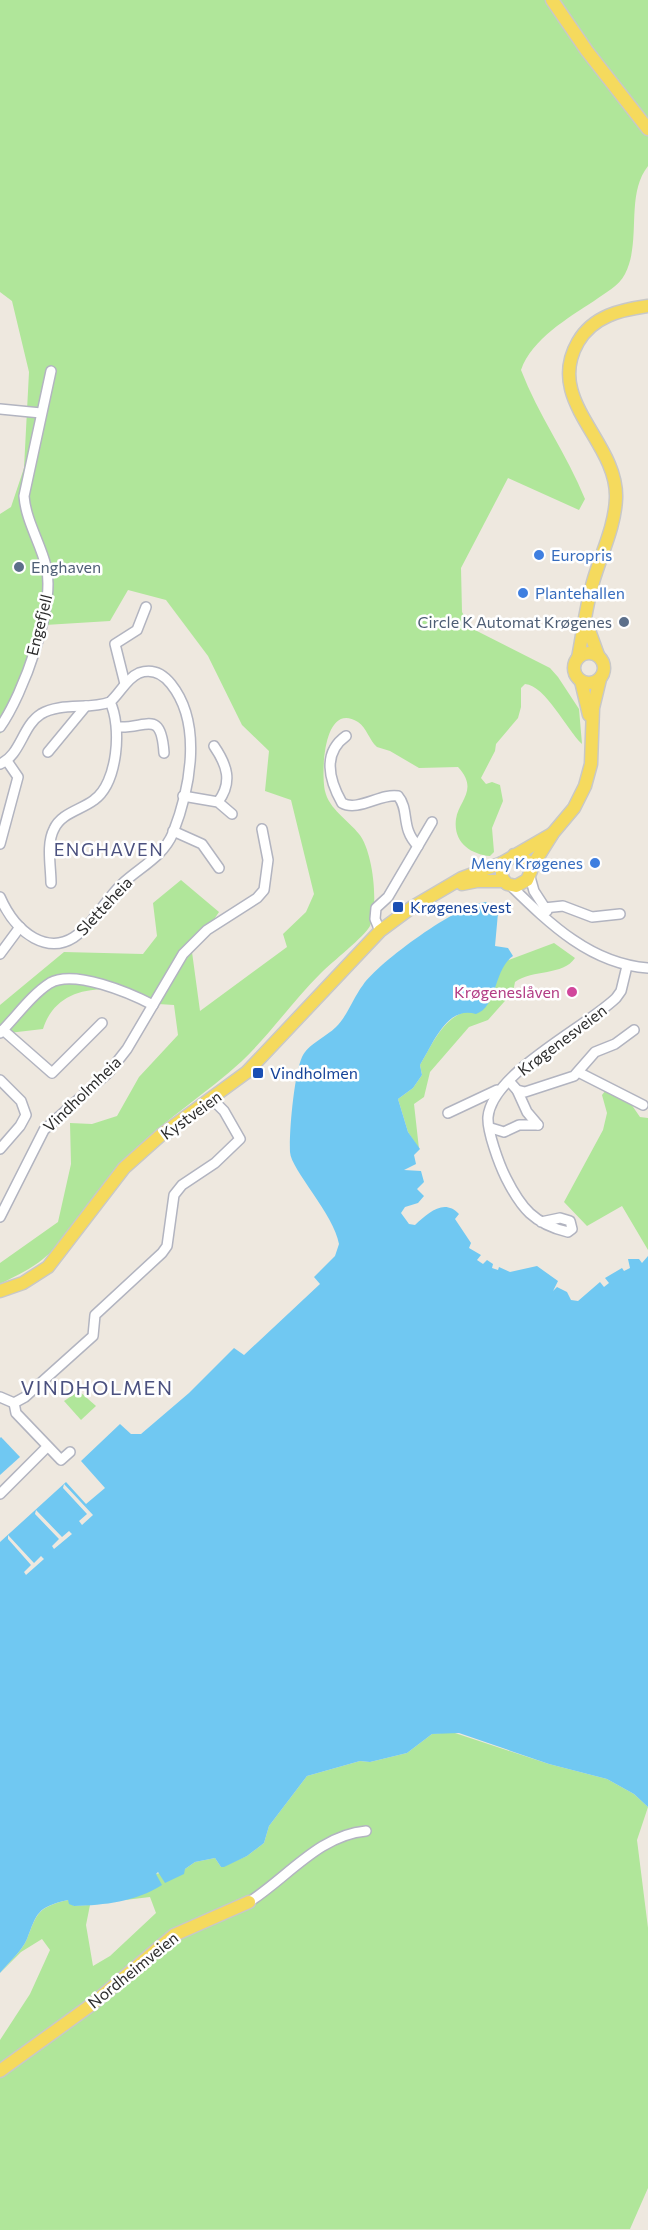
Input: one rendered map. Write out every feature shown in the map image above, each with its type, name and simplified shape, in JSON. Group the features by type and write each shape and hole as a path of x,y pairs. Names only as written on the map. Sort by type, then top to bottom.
{"main road":[{"path":"552,0 587,51 648,129"},
{"path":"592,728 581,681 574,668 586,622 592,585 613,519 616,488 608,460 573,400 569,378 570,363 582,336 595,323 618,311 648,306"},
{"path":"553,833 502,863 500,870 508,883 524,884 553,833 574,808 585,786 591,764 592,728 600,679 605,668 586,622"},
{"path":"578,658 589,653 598,655"},
{"path":"581,681 589,683 600,679"},
{"path":"514,855 526,860 530,872"},
{"name":"Kystveien","path":"0,1291 22,1283 48,1267 124,1168 161,1135 213,1100 269,1052 356,953 380,931 411,908 462,878 502,863"},
{"name":"Kystveien","path":"455,884 488,880 508,883"},
{"name":"Nordheimveien","path":"0,2071 91,2005 174,1935 249,1902"}],"street":[{"name":"Engefjell","path":"0,727 22,686 49,596 46,565 26,513 24,496 51,371"},
{"path":"0,409 41,413"},
{"path":"125,684 115,644 137,630 146,607"},
{"name":"Sletteheia","path":"0,897 4,907 20,927 42,941 55,943 75,938 92,921 123,882 157,856 167,845 183,796 191,738 190,726 178,694 157,672 141,673 125,684 110,702"},
{"path":"0,844 4,816 18,777 3,763 13,754 30,724 41,714 110,702 116,714 118,727 113,761 104,790 94,800 63,817 54,828 51,842 51,884"},
{"path":"48,752 86,706"},
{"path":"118,727 144,722 157,727 163,733 164,753"},
{"path":"346,736 333,749 330,763 332,781 342,803 355,805 399,796 408,834 418,846"},
{"path":"214,746 227,772 227,783 218,802"},
{"path":"183,796 218,802 232,814"},
{"path":"380,931 375,919 376,908 388,897 432,822"},
{"name":"Vindholmheia","path":"0,1217 44,1130 109,1072 127,1049 193,942 264,890 268,860 262,829"},
{"path":"173,831 202,844 219,868"},
{"path":"530,872 544,908 563,932"},
{"path":"508,883 563,932 597,956 627,966 648,968"},
{"path":"544,908 563,906 592,917 620,914"},
{"path":"0,954 20,927"},
{"name":"Krøgenesveien","path":"448,1113 499,1089 616,998 621,991 627,966"},
{"path":"102,1023 52,1073 2,1031 42,989 62,979 77,979 112,989 153,1005"},
{"name":"Krøgenesveien","path":"509,1081 517,1090 531,1091 580,1073 595,1052 615,1044 634,1030"},
{"path":"580,1073 643,1105"},
{"name":"Vindholmheia","path":"0,1080 21,1101 26,1115 20,1126 0,1149"},
{"path":"499,1089 489,1113 499,1164 531,1216 541,1222"},
{"path":"491,1128 504,1132 519,1125 537,1125 527,1113 517,1090"},
{"path":"14,1403 25,1397 93,1336 95,1315 167,1246 174,1195 182,1185 215,1163 240,1139 224,1111 213,1100"},
{"path":"0,1397 14,1403"},
{"path":"14,1403 16,1413 60,1460 69,1452"},
{"path":"0,1494 47,1447"},
{"name":"Nordheimveien","path":"249,1902 318,1849 350,1832 366,1831"}],"green space":[{"path":"0,0 648,0 648,166 637,190 630,261 619,282 542,339 526,359 521,370 585,499 579,510 508,478 461,568 462,612 471,628 550,668 579,709 582,744 541,692 525,684 521,688 521,707 518,718 496,744 495,751 481,778 486,784 492,782 500,785 503,801 492,828 494,852 490,856 476,853 464,845 457,834 456,819 467,789 467,782 458,767 419,768 390,751 377,747 358,722 346,718 338,721 331,730 324,756 325,791 330,803 359,834 368,853 374,892 373,917 370,926 311,984 242,1061 133,1151 68,1235 56,1247 33,1266 0,1284 0,1263 58,1222 71,1164 70,1123 92,1124 117,1116 139,1077 178,1035 174,1005 142,1002 117,990 93,990 71,996 54,1008 43,1029 0,1034 0,1005 64,952 143,954 157,936 153,903 181,880 219,912 192,952 200,1011 287,947 283,934 306,912 314,894 291,800 265,791 269,751 242,725 208,656 166,600 128,590 110,621 45,625 15,710 0,734 0,514 11,507 24,468 29,372 12,301 0,292"},
{"path":"554,943 575,958 570,964 563,968 530,975 515,982 513,992 488,1020 469,1027 430,1072 424,1097 414,1104 419,1149 408,1132 398,1099 413,1088 422,1075 420,1065 434,1041 445,1025 459,1014 468,1011 506,961"},
{"path":"606,1090 631,1104 640,1117 648,1118 648,1250 622,1206 587,1226 564,1202 603,1130 607,1113 602,1095"},
{"path":"79,1391 96,1406 81,1420 64,1401"},
{"path":"452,1732 549,1764 607,1779 634,1794 648,1807 637,1840 648,1928 648,2188 630,2229 0,2230 0,2040 30,1994 50,1950 42,1939 21,1952 0,1973 22,1948 40,1912 50,1905 68,1900 74,1906 90,1905 86,1925 93,1966 110,1956 156,1913 150,1897 125,1900 161,1885 155,1874 185,1869 195,1862 215,1858 221,1867 247,1856 264,1843 269,1826 307,1776 360,1761 370,1762 407,1753 432,1734"}],"water":[{"path":"486,902 498,913 495,946 508,948 513,956 502,970 488,1004 476,1014 457,1015 442,1028 420,1065 422,1075 413,1088 398,1099 408,1132 420,1149 414,1155 416,1164 404,1170 421,1171 424,1182 417,1189 424,1196 418,1203 405,1207 401,1213 409,1224 415,1225 436,1209 448,1207 453,1209 459,1214 455,1219 471,1243 469,1248 481,1255 477,1260 483,1264 487,1260 493,1264 492,1268 498,1270 499,1267 510,1272 537,1266 558,1281 553,1291 557,1287 567,1292 571,1300 578,1301 600,1282 604,1287 609,1283 605,1278 622,1268 624,1271 630,1268 628,1259 639,1259 642,1263 648,1256 648,1807 634,1794 607,1779 549,1764 459,1733 432,1734 407,1753 370,1762 360,1761 307,1776 269,1826 264,1843 247,1856 224,1867 221,1867 215,1858 195,1862 185,1869 184,1874 165,1883 158,1872 156,1874 162,1885 130,1899 74,1906 69,1904 68,1900 50,1905 36,1917 22,1948 0,1973 0,1542 66,1482 86,1504 105,1488 81,1461 120,1424 131,1434 141,1434 189,1393 234,1348 244,1355 320,1284 314,1277 335,1256 339,1244 336,1232 322,1206 297,1170 290,1152 293,1104 302,1057 308,1048 332,1031 340,1022 363,985 385,963 439,923 473,905"},
{"path":"0,1438 20,1457 0,1475"}],"pier":[{"path":"64,1484 93,1515 82,1525 79,1521 87,1514 63,1488"},
{"path":"36,1510 62,1537 69,1531 72,1534 54,1549 52,1546 59,1539 35,1514"},
{"path":"8,1535 34,1563 41,1556 44,1559 26,1575 24,1572 31,1565 8,1539"}],"place":[{"name":"Europris","path":"539,555"},
{"name":"Enghaven","path":"19,567"},
{"name":"Plantehallen","path":"523,593"},
{"name":"Circle K Automat Krøgenes","path":"624,622"},
{"name":"Meny Krøgenes","path":"595,863"},
{"name":"Krøgenes vest","path":"398,907"},
{"name":"Krøgeneslåven","path":"572,992"},
{"name":"Vindholmen","path":"258,1073"}],"district":[{"name":"ENGHAVEN","path":"109,850"},
{"name":"VINDHOLMEN","path":"97,1388"}]}
